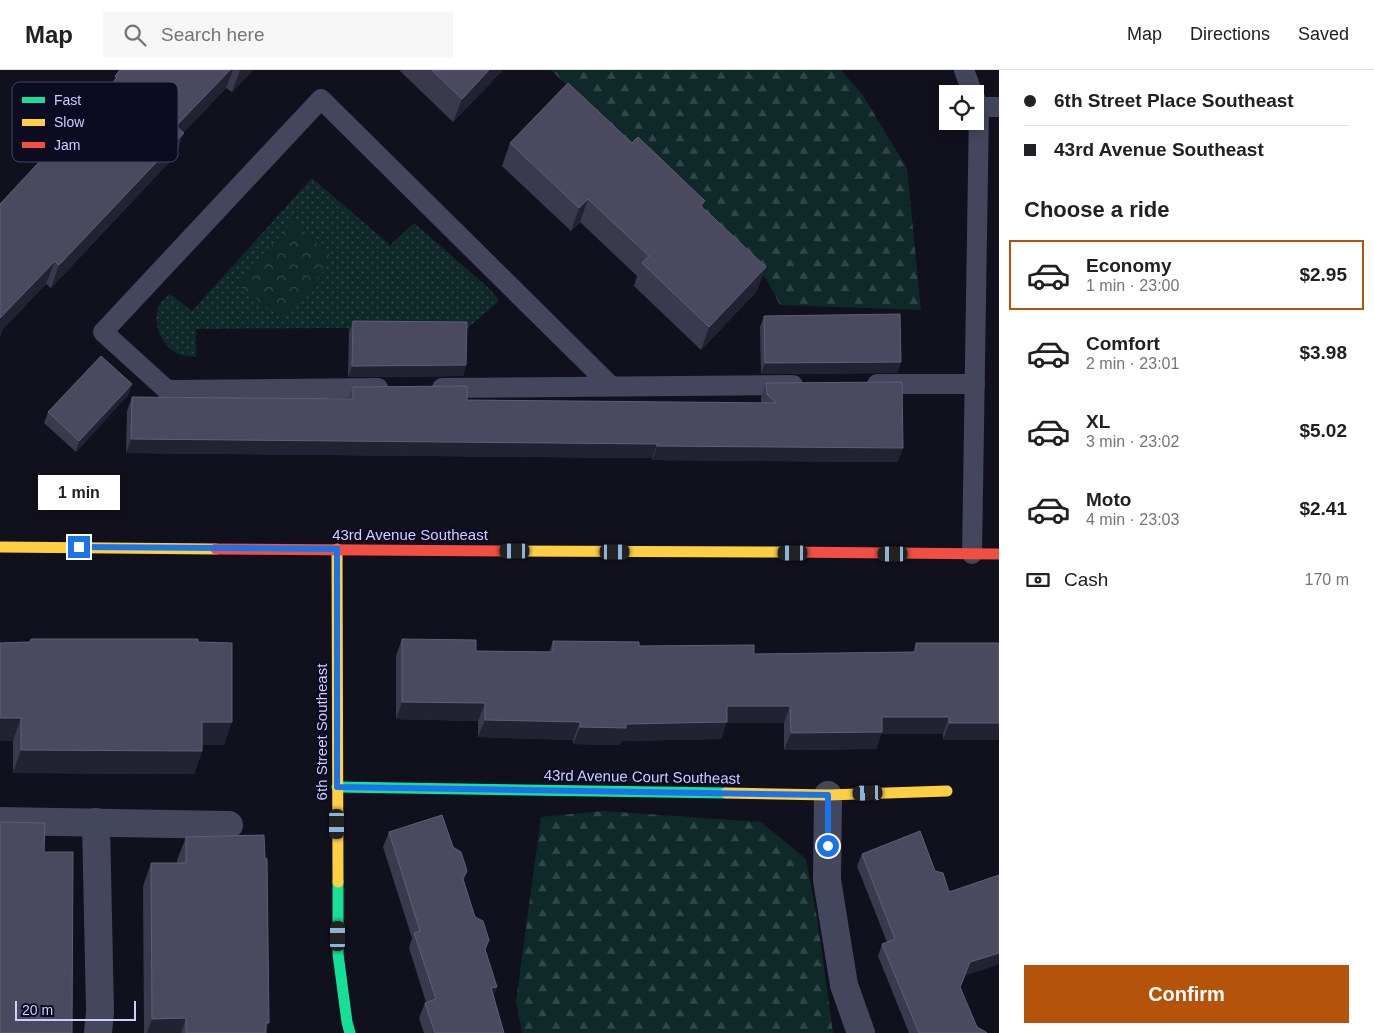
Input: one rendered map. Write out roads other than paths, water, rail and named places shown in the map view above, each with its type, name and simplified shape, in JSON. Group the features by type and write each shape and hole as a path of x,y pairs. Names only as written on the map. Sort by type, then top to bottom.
{"street":[{"name":"43rd Avenue Southeast","path":"0,547 999,554"},
{"name":"6th Street Southeast","path":"337,549 338,954 350,1033"},
{"name":"43rd Avenue Court Southeast","path":"337,787 828,795 947,791"},
{"path":"828,795 827,880 844,985 861,1033"},
{"path":"0,820 229,825"},
{"path":"96,822 100,1012 98,1033"}],"lane":[{"path":"964,70 970,85"},
{"path":"394,388 167,390 103,332 321,99 611,386"},
{"path":"984,101 999,106"},
{"path":"972,554 976,130"},
{"path":"857,384 975,384"},
{"path":"424,388 808,385"}]}
